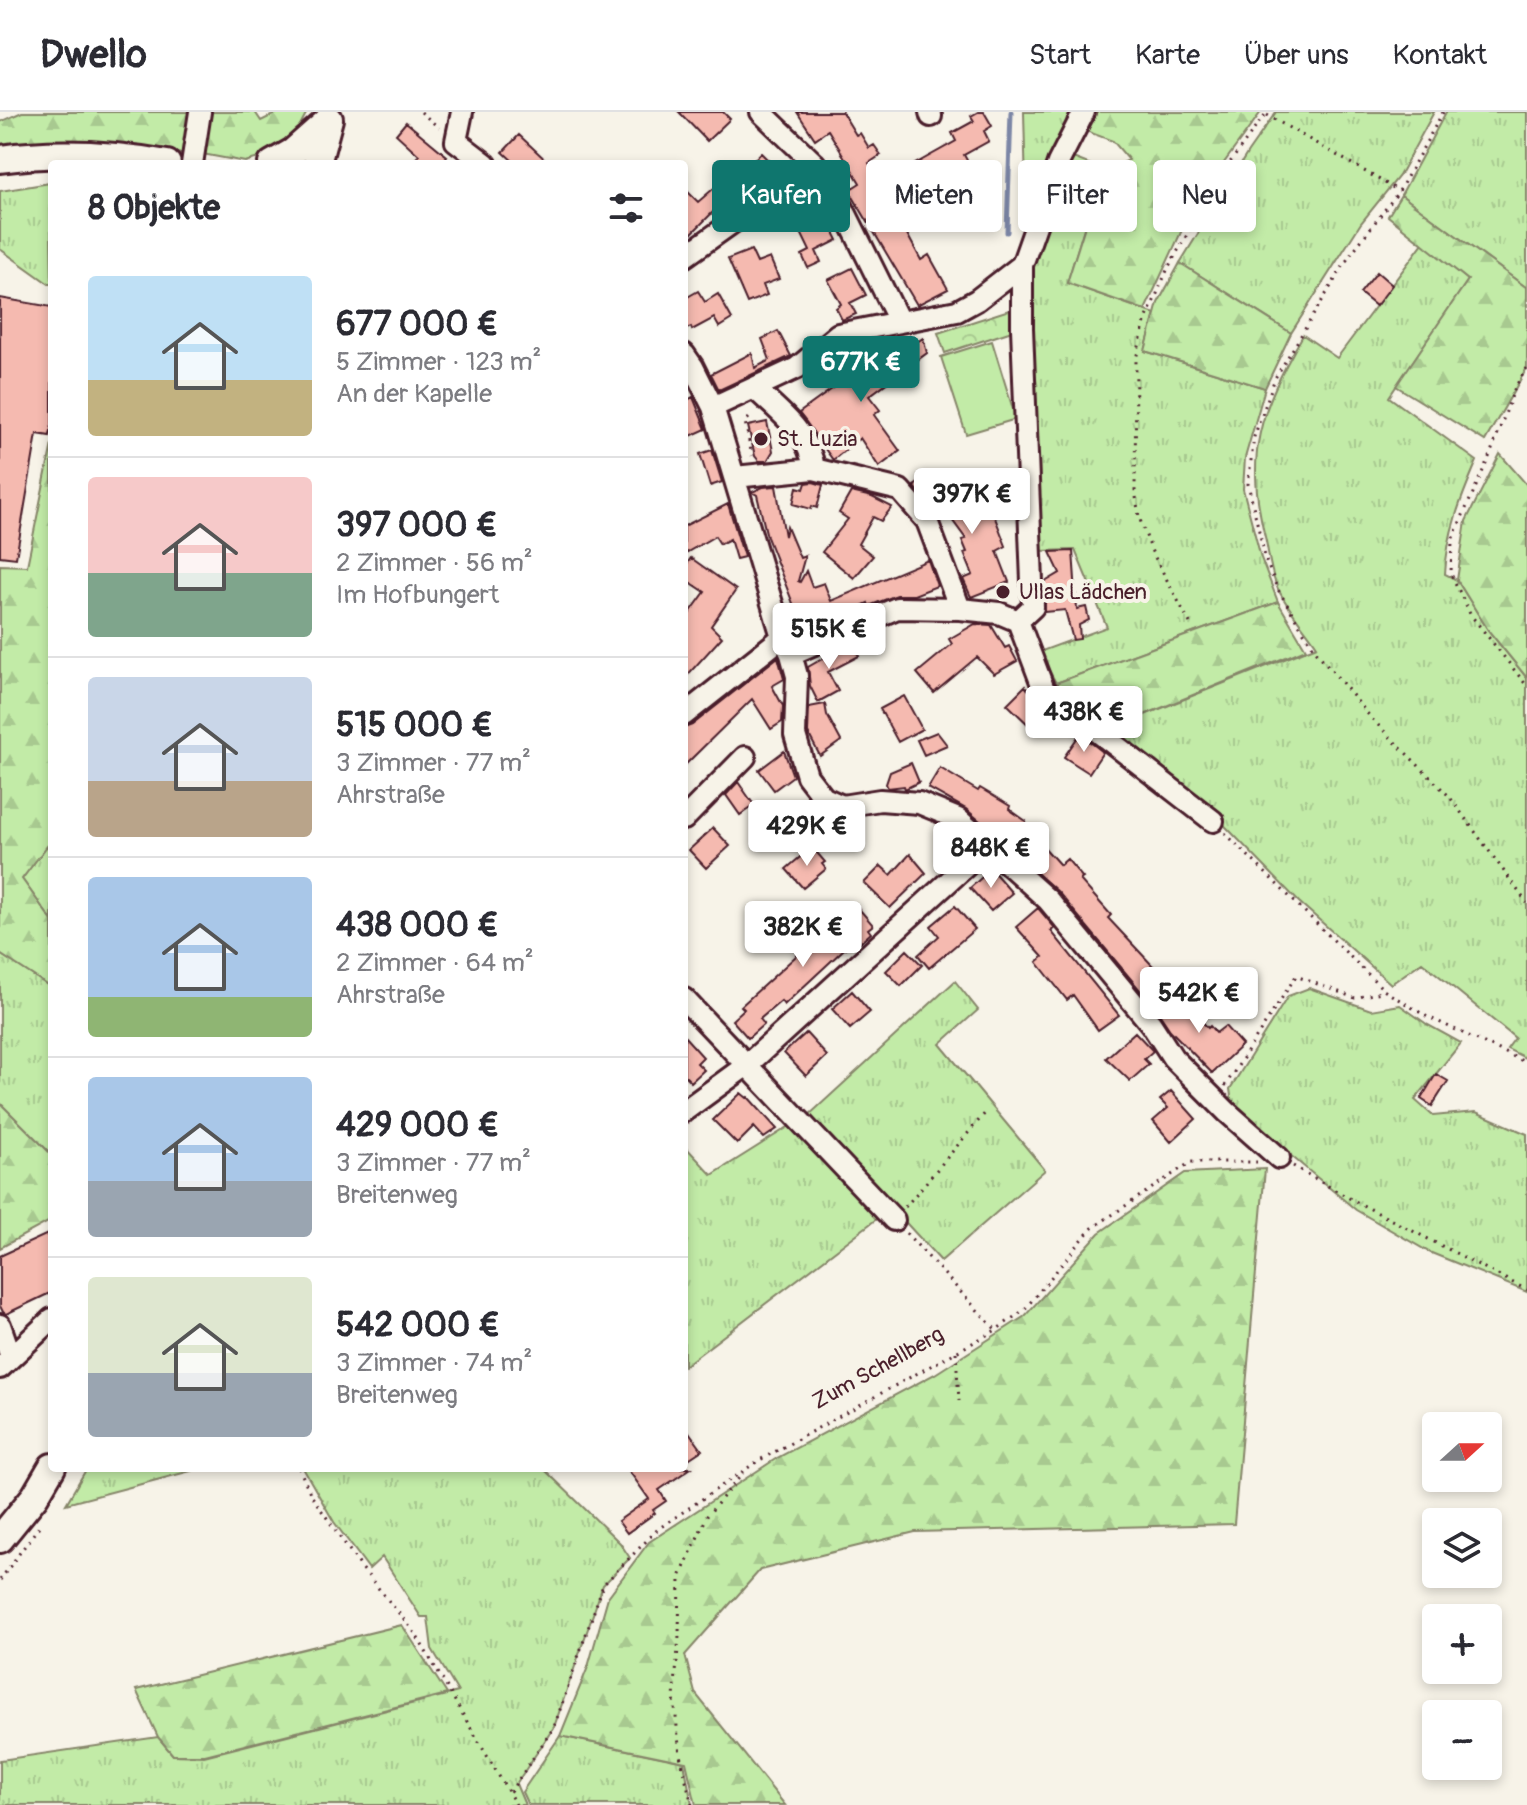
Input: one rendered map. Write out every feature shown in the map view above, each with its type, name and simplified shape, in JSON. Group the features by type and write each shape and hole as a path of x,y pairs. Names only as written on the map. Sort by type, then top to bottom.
{"main road":[{"path":"279,160 293,152 329,116"},
{"path":"318,160 329,116"},
{"path":"0,159 72,153 132,160"},
{"path":"0,1539 35,1496 49,1472"}],"street":[{"path":"193,160 200,112"},
{"path":"462,112 456,141 481,160"},
{"path":"761,112 811,160"},
{"path":"1018,621 1033,607 1022,265 1058,163 1084,112"},
{"path":"850,222 896,313"},
{"path":"688,254 719,232"},
{"path":"713,407 797,368 838,334 896,313 957,311 977,300 1022,265"},
{"path":"688,360 713,407 797,676 795,735 807,776 824,798 842,806 880,800 919,803 958,819 1048,900 1151,1024 1173,1058 1215,1101 1279,1158"},
{"path":"755,389 794,424 813,455 814,469"},
{"path":"735,477 814,469 900,490 927,521 960,609"},
{"path":"688,712 775,643 788,647 897,608 999,613 1018,621 1044,690 1213,821"},
{"path":"688,815 745,757"},
{"path":"688,1108 747,1065 988,846"},
{"path":"688,1003 894,1220"},
{"path":"6,1362 48,1323"},
{"path":"0,1325 6,1362"}],"path":[{"path":"421,112 456,141"},
{"path":"1443,112 1399,191 1350,255 1275,378 1254,437 1248,484 1266,561 1277,588 1315,650 1372,719 1449,796 1527,903"},
{"path":"1190,623 1152,552 1139,517 1135,490 1136,359 1145,322 1168,268 1223,172 1266,113 1399,191"},
{"path":"1527,368 1515,387 1490,455 1452,540 1451,574 1470,614 1527,686"},
{"path":"749,418 745,422 754,463"},
{"path":"1213,821 1385,991 1426,1016 1527,1063"},
{"path":"1215,1101 1296,976 1355,998 1385,991"},
{"path":"986,1112 894,1220 996,1330"},
{"path":"1279,1158 1349,1198 1527,1290"},
{"name":"Zum Schellberg","path":"510,1792 554,1727 603,1585 658,1529 746,1470 996,1330 1024,1310 1091,1229 1191,1162 1265,1162 1279,1158"},
{"path":"956,1352 959,1401"},
{"path":"692,1805 680,1755 674,1698 680,1577 707,1516 746,1470"},
{"path":"301,1472 311,1495 361,1567 415,1633 516,1805"}],"green space":[{"path":"22,112 192,112 183,154 68,142 0,147 0,122"},
{"path":"209,112 255,112 261,121 279,112 307,112 287,150 252,160 197,153"},
{"path":"1024,112 1080,112 1058,160 1025,160"},
{"path":"1089,112 1261,112 1226,160 1153,160 1153,232 1181,232 1145,310 1067,283 1083,232 1137,232 1137,160 1129,160 1113,141 1083,130"},
{"path":"1276,112 1434,112 1399,176 1361,223 1291,333 1180,263 1199,232 1256,232 1256,160 1243,160"},
{"path":"1446,112 1527,112 1527,288 1401,195"},
{"path":"48,183 48,283 0,249 0,191"},
{"path":"1401,195 1527,288 1527,368 1485,441 1396,386 1468,280 1388,216"},
{"path":"1040,232 1083,232 1067,283 1155,314 1145,351 1265,388 1245,458 1243,489 1261,558 1278,602 1056,683 1039,652 1107,627 1075,550 1039,551 1037,407 1028,316 1035,245"},
{"path":"1423,243 1468,280 1389,397 1477,461 1452,530 1445,574 1457,580 1488,630 1527,678 1527,1059 1507,1049 1515,1038 1422,962 1391,984 1299,902 1197,797 1112,728 1317,646 1291,611 1272,572 1256,483 1256,458 1266,411 1303,335 1337,358"},
{"path":"1180,263 1291,333 1265,388 1145,351 1158,303"},
{"path":"1012,309 1015,330 945,353 938,333"},
{"path":"992,341 1016,419 966,434 941,357"},
{"path":"1500,454 1527,485 1527,678 1488,630 1457,580 1466,521"},
{"path":"48,464 48,847 22,879 48,915 48,985 0,954 0,565 27,566"},
{"path":"1278,602 1306,649 1112,728 1056,683"},
{"path":"47,845 48,915 22,879"},
{"path":"0,954 48,985 48,1151 0,1103"},
{"path":"955,981 978,1010 940,1044 1045,1170 941,1261 808,1116"},
{"path":"1309,988 1371,1010 1400,1005 1461,1043 1415,1100 1433,1116 1476,1112 1527,1134 1527,1292 1429,1252 1356,1210 1232,1103 1230,1089 1288,996"},
{"path":"0,1103 48,1151 48,1222 0,1248"},
{"path":"793,1124 887,1211 688,1363 688,1149 712,1175"},
{"path":"1265,1169 1234,1524 915,1532 760,1570 685,1655 695,1693 785,1805 696,1805 686,1762 560,1736 588,1667 608,1597 649,1542 777,1458 935,1374 1025,1316 1099,1233 1185,1173"},
{"path":"85,1472 187,1472 66,1504"},
{"path":"305,1472 547,1472 620,1543 630,1558 603,1585 554,1727 516,1784 525,1805 0,1805 0,1760 158,1737 173,1755 204,1756 458,1692 432,1649 428,1617 421,1617 382,1557 369,1569 334,1522"},
{"path":"402,1625 447,1694 205,1755 173,1755 158,1737 136,1690"},
{"path":"560,1736 684,1762 692,1805 528,1805 522,1792"}],"building":[{"path":"679,112 723,112 730,119 707,141"},
{"path":"797,112 842,112 856,135 860,133 869,148 874,145 881,155 866,160 866,219 850,192 860,183 850,166 850,160 846,160 828,130 815,139"},
{"path":"984,112 992,126 984,131 989,141 964,155 967,160 922,160 956,141 952,133 974,121 971,116"},
{"path":"406,122 447,156 444,160 415,160 419,155 396,134"},
{"path":"519,135 546,160 512,160 503,152"},
{"path":"761,153 768,160 754,160"},
{"path":"712,190 712,213 688,237 688,192 698,202"},
{"path":"801,232 834,232 838,240 816,251 821,262 808,268 802,255 810,251"},
{"path":"874,232 906,232 921,260 929,255 948,289 917,305"},
{"path":"751,250 757,263 770,258 779,279 763,285 767,295 747,303 728,259"},
{"path":"852,268 866,295 850,303 856,314 842,320 836,308 841,304 828,280"},
{"path":"1377,272 1392,285 1376,306 1360,293"},
{"path":"698,291 705,302 718,294 732,319 719,327 714,318 692,330 688,328 688,297"},
{"path":"0,298 48,306 48,436 37,434 16,558 0,556"},
{"path":"778,331 791,356 719,390 711,374 752,353 755,368 770,360 762,339"},
{"path":"898,337 907,349 923,338 927,353 869,396 880,410 874,415 900,451 879,467 860,438 833,460 799,413"},
{"path":"693,397 706,429 688,437 688,400"},
{"name":"St. Luzia","path":"767,422 773,451 767,461 759,461 748,426"},
{"path":"712,450 722,482 710,486 700,454"},
{"path":"949,474 961,492 953,497 969,520 990,505 1006,546 997,551 1009,582 971,597 963,579 973,575 964,553 967,552 962,540 966,539 941,505 934,510 914,486 923,480 928,488"},
{"path":"806,483 823,485 817,508 793,504 797,487 804,489"},
{"path":"776,486 785,536 787,527 800,558 805,556 798,581 806,571 812,587 824,583 831,601 928,560 937,586 914,595 897,595 869,606 868,603 805,634 767,537 757,495 752,492"},
{"path":"851,492 872,497 892,507 881,521 873,517 858,544 873,556 854,578 822,552 848,519 839,513"},
{"path":"728,504 744,557 736,559 730,539 720,544 715,536 688,552 688,524"},
{"path":"1073,551 1077,609 1086,607 1089,620 1079,625 1080,639 1073,640 1065,610 1045,612 1045,582 1060,573 1050,552"},
{"path":"691,558 736,590 711,626 722,637 688,675 688,615 705,592 688,581 688,562"},
{"path":"975,624 991,625 1017,661 994,674 977,657 934,693 917,673 952,644 949,639"},
{"path":"852,642 859,656 828,672 838,691 818,702 810,686 808,667"},
{"path":"778,657 784,679 772,686 783,706 782,722 771,729 752,699 688,762 688,726"},
{"path":"1025,686 1049,715 1034,730 1007,704"},
{"path":"904,696 922,729 898,742 880,709"},
{"path":"825,704 827,715 841,741 820,756 808,733 809,707"},
{"path":"937,732 947,745 924,755 917,740"},
{"path":"1080,734 1103,752 1089,773 1064,757"},
{"path":"784,751 793,776 774,790 759,770"},
{"path":"911,763 919,782 905,789 904,786 888,788 886,784 890,772"},
{"path":"940,768 1010,806 1009,809 1026,821 1024,825 1060,865 1067,859 1083,878 1080,880 1111,915 1108,918 1166,980 1145,996 1058,892 1029,866 996,829 994,833 966,809 928,788"},
{"path":"738,782 754,805 740,815 726,795"},
{"path":"800,800 818,821 797,840 779,819"},
{"path":"713,828 730,846 706,868 689,850"},
{"path":"812,847 825,862 822,864 826,869 803,888 786,869"},
{"path":"910,854 926,873 890,908 864,883 881,866 891,875"},
{"path":"991,869 1012,893 991,911 970,888"},
{"path":"854,903 873,925 868,929 871,933 861,942 857,937 784,1005 781,1001 760,1019 764,1024 748,1038 732,1020 744,1009 741,1006 833,927 830,923"},
{"path":"955,906 975,929 929,968 918,955 939,936 931,926"},
{"path":"1038,908 1055,928 1051,931 1119,1015 1098,1030 1073,995 1067,1000 1037,962 1043,957 1016,927"},
{"path":"907,950 922,965 901,986 886,971"},
{"path":"852,991 870,1012 850,1029 832,1009"},
{"path":"1177,994 1208,1028 1210,1026 1216,1033 1225,1026 1242,1045 1212,1073 1170,1030 1158,1012"},
{"path":"1135,1032 1153,1051 1144,1059 1149,1064 1130,1081 1106,1058"},
{"path":"806,1033 827,1056 806,1076 784,1053"},
{"path":"688,1040 703,1057 697,1063 704,1070 691,1082 688,1079"},
{"path":"1436,1074 1448,1081 1432,1106 1421,1099"},
{"path":"1171,1091 1196,1119 1171,1142 1153,1121 1168,1108 1160,1100"},
{"path":"741,1093 777,1129 764,1138 754,1127 737,1144 713,1120"},
{"path":"48,1234 48,1294 6,1314 3,1312 0,1306 0,1256"},
{"path":"688,1431 702,1450 688,1459"},
{"path":"630,1472 685,1472 659,1490 666,1501 627,1533 618,1521 649,1499"}],"waterway":[{"path":"1007,232 1011,112"}],"place":[{"name":"St. Luzia","path":"761,439"},
{"name":"Ullas Lädchen","path":"1003,592"}]}
